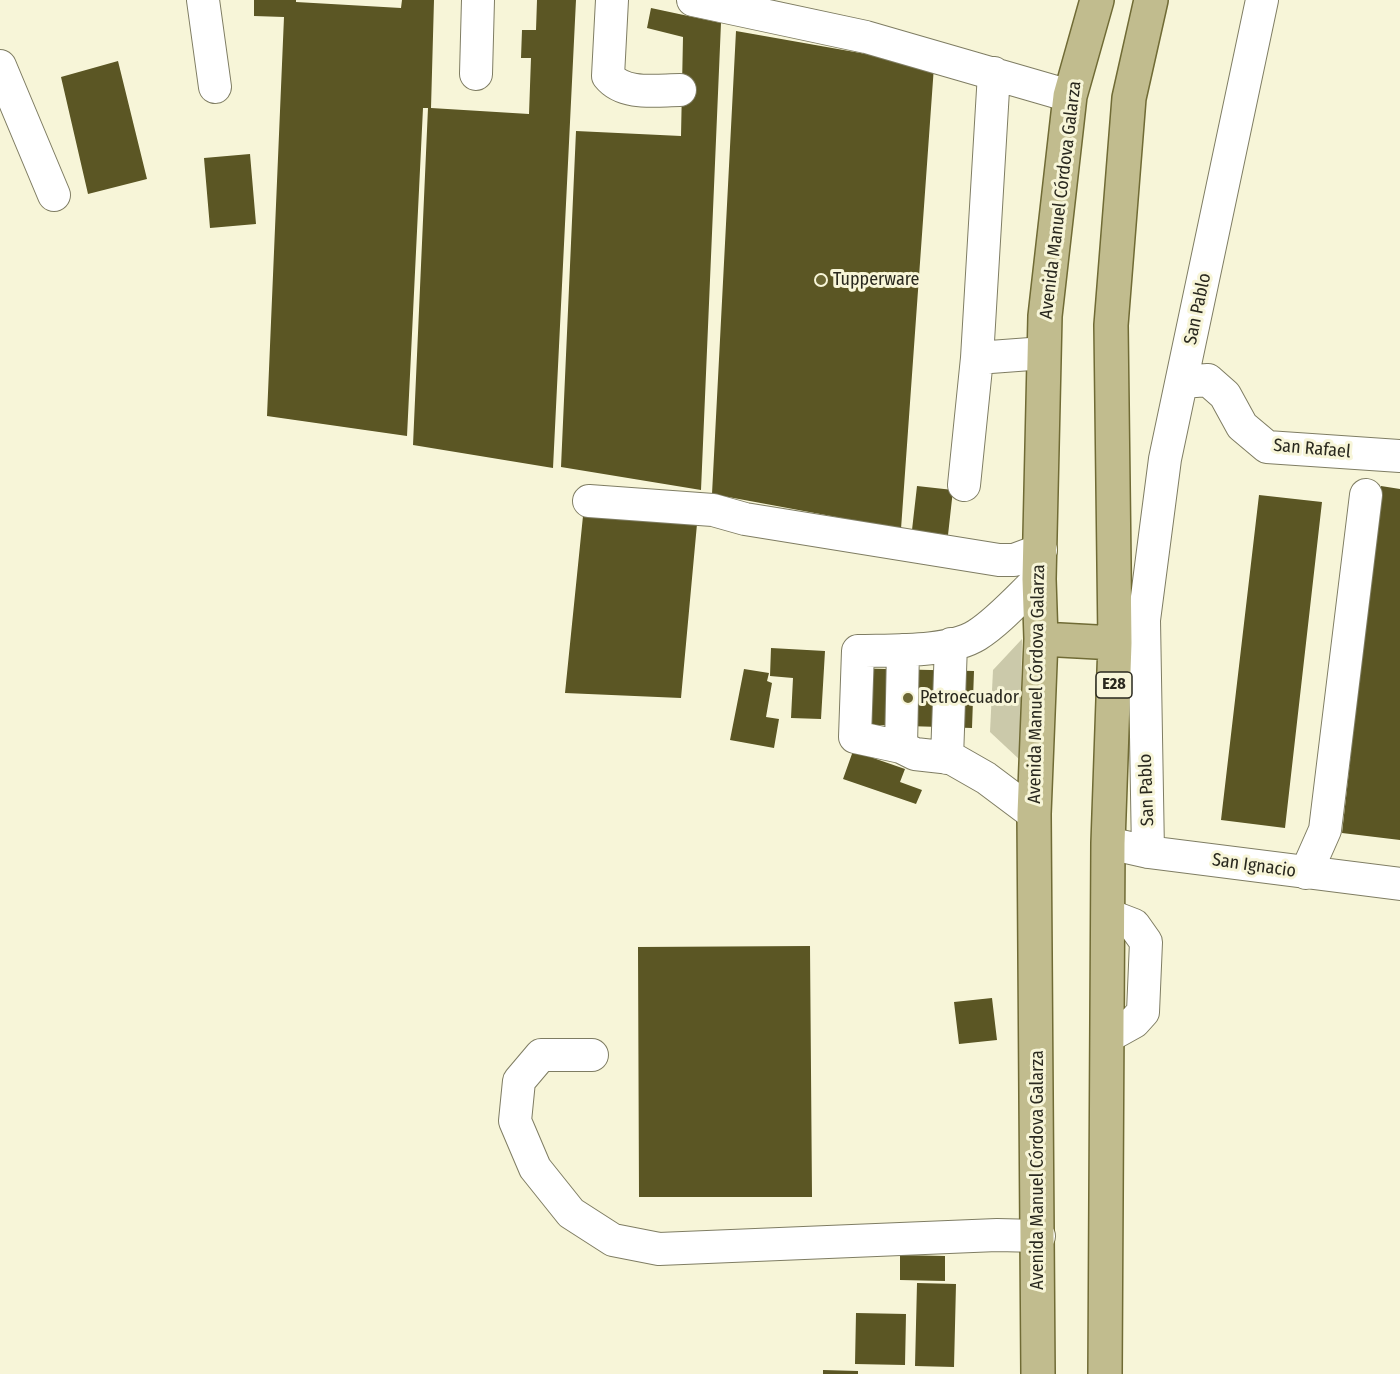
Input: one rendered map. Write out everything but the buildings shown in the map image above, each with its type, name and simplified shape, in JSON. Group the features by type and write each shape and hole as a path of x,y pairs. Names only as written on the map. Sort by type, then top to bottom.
{"main road":[{"name":"Avenida Manuel Córdova Galarza","path":"1038,1374 1039,1236 1034,814 1041,639 1040,565 1045,316 1070,96 1097,0"},
{"name":"E28","path":"1105,1374 1108,843 1116,643 1111,325 1128,98 1151,0"},
{"path":"1041,639 1116,643"}],"street":[{"path":"203,0 215,87"},
{"path":"476,74 478,0"},
{"path":"612,0 608,76 615,85 627,89 680,90"},
{"path":"693,0 752,7 866,37 1070,96"},
{"name":"San Pablo","path":"1148,852 1144,620 1165,459 1262,0"},
{"path":"0,66 54,195"},
{"path":"964,485 977,358 994,74"},
{"path":"977,358 1044,353"},
{"name":"San Rafael","path":"1183,382 1208,380 1225,395 1242,426 1267,447 1400,456"},
{"path":"1306,873 1325,830 1366,495"},
{"path":"589,501 713,510 745,519 1040,565"},
{"path":"1034,814 986,778 947,758 915,754 901,747 855,737 858,651 903,650 951,644 977,635 1040,565"},
{"path":"1116,643 1144,620"},
{"path":"947,758 951,644"},
{"path":"901,747 903,650"},
{"name":"San Ignacio","path":"1108,843 1148,852 1400,885"},
{"path":"592,1055 541,1055 519,1081 515,1121 535,1168 571,1213 613,1240 659,1249 997,1235 1039,1236"}],"shaded area":[{"path":"1022,639 1020,760 990,732 993,670"}],"place":[{"name":"Tupperware","path":"821,280"},
{"name":"Petroecuador","path":"908,698"}]}
